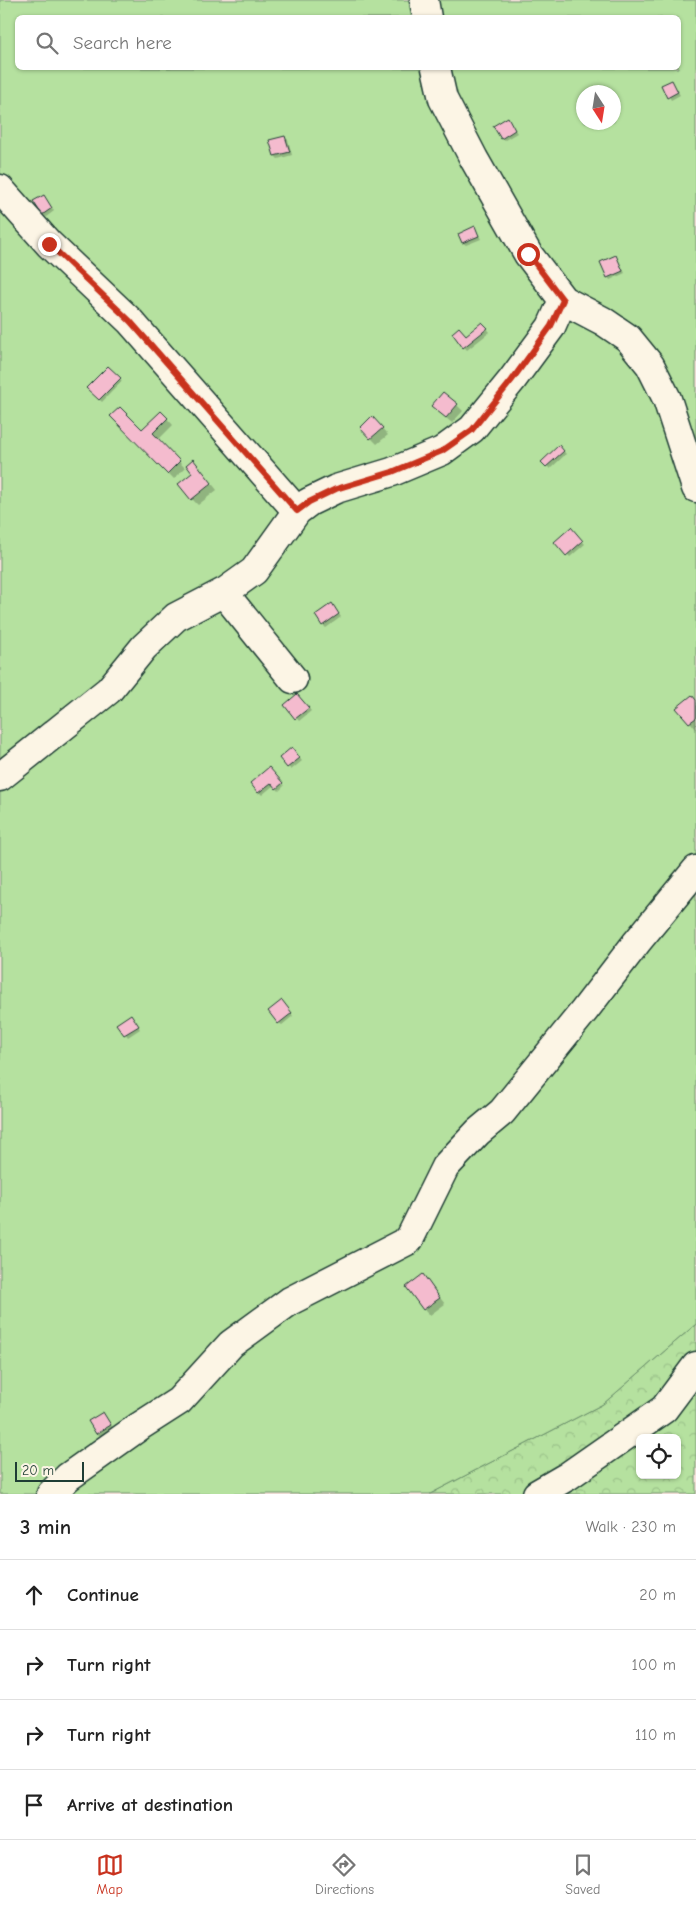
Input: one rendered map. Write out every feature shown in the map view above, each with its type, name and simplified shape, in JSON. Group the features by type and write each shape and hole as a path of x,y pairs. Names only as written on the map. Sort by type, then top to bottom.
{"street":[{"path":"424,0 426,15"},
{"path":"437,70 444,99 474,159 528,254 563,300 603,321 628,338 650,365 667,399 696,488"},
{"path":"0,189 49,244 130,321 297,511"},
{"path":"0,777 109,690 144,647 176,617 226,591 254,571 297,511 309,502 336,489 392,472 442,451 472,430 512,380 551,326 563,300"},
{"path":"226,591 228,598 293,679"},
{"path":"51,1494 68,1477 140,1426 180,1401 231,1344 290,1301 409,1240 445,1167 478,1132 502,1112 584,1011 694,882"},
{"path":"537,1494 568,1476 664,1409 696,1366"}],"green space":[{"path":"0,0 696,0 696,1324 603,1404 430,1494 0,1494"},
{"path":"696,1324 696,1494 430,1494 603,1404"}],"building":[{"path":"672,80 678,92 667,98 661,85"},
{"path":"508,117 515,130 501,139 493,126"},
{"path":"285,136 290,152 274,156 269,140"},
{"path":"44,195 52,208 42,215 33,201"},
{"path":"475,226 479,236 462,243 458,234"},
{"path":"616,255 623,271 607,278 600,262"},
{"path":"482,322 488,328 463,348 452,333 459,327 466,335"},
{"path":"108,366 121,378 99,400 86,388"},
{"path":"443,392 458,404 446,418 431,406"},
{"path":"120,407 142,429 161,411 168,418 153,433 180,461 167,474 110,416"},
{"path":"372,416 383,428 370,439 360,428"},
{"path":"559,445 564,451 546,467 541,462"},
{"path":"193,459 212,483 191,500 178,484 192,473 186,465"},
{"path":"571,527 583,541 566,556 554,542"},
{"path":"332,603 339,614 322,626 315,615"},
{"path":"297,694 309,708 295,719 284,705"},
{"path":"692,695 696,700 696,718 689,723 676,708"},
{"path":"292,747 300,758 287,768 279,758"},
{"path":"269,767 283,783 276,789 271,783 258,793 250,783"},
{"path":"282,1000 292,1013 278,1024 268,1011"},
{"path":"131,1014 139,1026 124,1035 116,1024"},
{"path":"423,1274 440,1298 423,1310 406,1287"},
{"path":"103,1412 111,1425 96,1434 88,1421"}],"route":[{"path":"49,244 130,321 297,511 309,502 336,489 392,472 442,451 472,430 512,380 551,326 563,300 528,254"}]}
